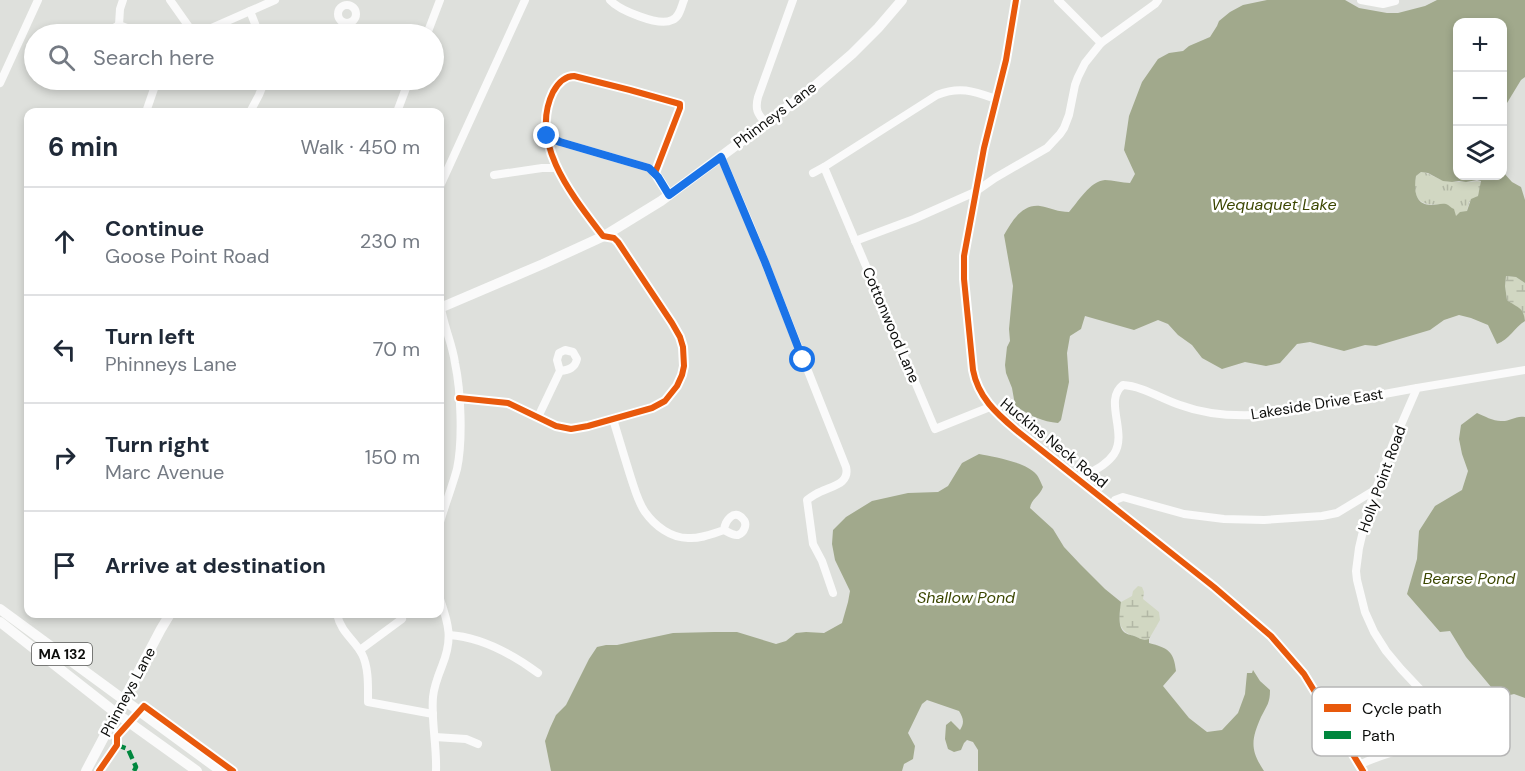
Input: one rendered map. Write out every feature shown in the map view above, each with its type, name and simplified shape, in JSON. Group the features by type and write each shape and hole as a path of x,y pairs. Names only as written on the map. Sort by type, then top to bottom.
{"main road":[{"name":"Phinneys Lane","path":"444,306 603,236 669,195 809,91 878,28 902,0"},
{"name":"MA 132","path":"0,609 221,771"},
{"name":"Phinneys Lane","path":"86,771 167,618"},
{"name":"MA 132","path":"0,622 116,713 197,771"}],"street":[{"path":"27,24 38,0"},
{"path":"119,24 123,0"},
{"path":"170,0 188,24"},
{"path":"219,24 275,0"},
{"path":"431,24 440,0"},
{"path":"444,177 524,0"},
{"path":"610,0 620,8 663,22 672,21 676,17 684,0"},
{"path":"766,123 756,110 758,97 793,0"},
{"name":"Huckins Neck Road","path":"1016,0 1006,60 975,192 964,256 964,279 975,380 990,407 1016,430 1259,625 1279,644 1312,687"},
{"path":"1058,0 1101,43"},
{"path":"855,241 914,219 975,192 1047,148 1060,134 1069,115 1081,69 1101,43 1158,0"},
{"path":"1361,0 1383,4 1395,1"},
{"path":"250,11 255,24"},
{"path":"0,83 24,31"},
{"path":"459,398 508,403 556,426 571,429 652,408 665,401 677,386 682,375 684,357 680,337 618,242 614,238 603,236 567,187 558,168 547,136 545,121 550,99 560,81 570,76 680,104 655,173"},
{"path":"147,108 154,90"},
{"path":"252,108 261,90"},
{"path":"398,108 405,90"},
{"path":"813,173 937,95 950,90 964,90 996,99"},
{"path":"547,136 560,142 645,166 655,173 669,195"},
{"path":"721,157 846,467 847,475 841,483 818,492 807,500 813,544 822,561 833,594"},
{"name":"Cottonwood Lane","path":"824,167 935,429 990,407"},
{"path":"494,175 558,168"},
{"path":"444,322 455,360 459,398 458,461 444,509"},
{"path":"1417,388 1525,370"},
{"path":"538,417 560,371"},
{"name":"Lakeside Drive East","path":"1078,480 1108,460 1116,448 1119,435 1115,398 1123,385 1194,409 1220,414 1243,415 1317,407 1417,388"},
{"name":"Holly Point Road","path":"1417,388 1375,490 1363,526 1356,571 1361,602 1374,632 1386,651 1418,687"},
{"path":"613,419 640,505 649,518 668,533 683,538 701,538 724,530"},
{"path":"1112,506 1115,500 1123,497 1184,514 1224,519 1264,520 1337,513 1375,490"},
{"path":"436,771 434,690 446,655 449,634 444,610"},
{"path":"339,618 344,631 360,651 365,663 368,702 433,714"},
{"path":"360,651 402,619"},
{"path":"449,634 465,636 493,646 519,659 538,673"},
{"path":"435,737 466,739 477,744"},
{"name":"Holly Point Road","path":"1361,768 1372,758 1379,756"}],"green space":[{"path":"1421,172 1445,181 1481,182 1478,196 1469,202 1467,211 1456,217 1442,204 1428,204 1419,199 1416,195 1415,184 1416,176"},
{"path":"1506,276 1516,277 1525,283 1525,321 1521,311 1507,300"},
{"path":"1138,586 1142,587 1144,592 1143,599 1159,612 1160,620 1147,640 1128,634 1120,623 1121,602 1132,596"}],"water":[{"name":"Wequaquet Lake","path":"1267,0 1345,0 1359,8 1398,13 1425,6 1437,0 1525,0 1525,77 1507,104 1507,18 1453,18 1453,180 1477,180 1507,180 1507,176 1521,187 1525,200 1525,283 1516,277 1506,276 1505,286 1507,300 1521,310 1525,321 1505,340 1497,344 1488,325 1459,315 1444,320 1430,330 1376,346 1365,345 1344,351 1310,342 1297,344 1280,363 1266,366 1245,362 1222,369 1202,358 1192,345 1168,324 1158,320 1134,330 1085,316 1081,329 1070,336 1067,353 1069,382 1061,420 1058,423 1030,415 1015,405 1006,373 1013,286 1004,235 1014,219 1028,208 1040,206 1069,212 1089,188 1100,181 1130,183 1135,174 1124,150 1129,116 1142,82 1158,59 1169,53 1183,51 1210,37 1219,21 1243,5","holes":["1421,172 1443,181 1481,181 1478,196 1471,199 1467,211 1460,212 1456,216 1454,209 1446,204 1431,205 1421,202 1415,190 1416,176"]},
{"name":"Bearse Pond","path":"1477,413 1498,421 1525,417 1525,698 1510,695 1510,687 1491,687 1466,657 1450,631 1440,632 1407,594 1417,559 1419,531 1435,506 1462,490 1468,471 1459,439 1461,425"},
{"name":"Shallow Pond","path":"979,454 1018,463 1037,475 1043,487 1030,508 1053,529 1064,547 1080,564 1121,602 1120,622 1124,632 1141,639 1149,639 1149,643 1169,651 1174,659 1176,671 1163,686 1189,718 1207,732 1222,730 1238,713 1245,694 1247,673 1252,673 1253,670 1270,690 1269,701 1254,739 1254,751 1264,771 978,771 978,750 973,742 967,740 961,750 954,752 948,749 945,739 946,725 951,721 960,730 963,720 959,711 927,700 922,704 908,733 915,746 913,759 904,764 902,771 551,771 545,741 556,715 566,705 597,647 673,633 737,632 776,644 786,641 796,633 824,633 842,623 850,591 835,560 832,544 833,530 846,517 872,501 908,493 938,492 948,486 962,463"}],"marked path":[{"path":"117,745 128,749 136,767 134,771"}],"cycle path":[{"path":"1016,0 1006,60 984,148 964,256 964,279 975,380 995,411 1016,430 1214,587 1271,636 1304,674 1312,687"},
{"path":"459,398 508,403 556,426 571,429 652,408 665,401 677,386 682,375 683,347 672,323 618,242 614,238 603,236 579,205 550,150 546,131 547,111 553,92 562,81 574,76 680,104 655,173 669,195"},
{"path":"99,771 117,745 117,736 144,706 233,771"},
{"path":"1354,756 1363,771"}],"route":[{"path":"547,136 560,142 649,168 658,177 669,195 721,157 803,360"}]}
